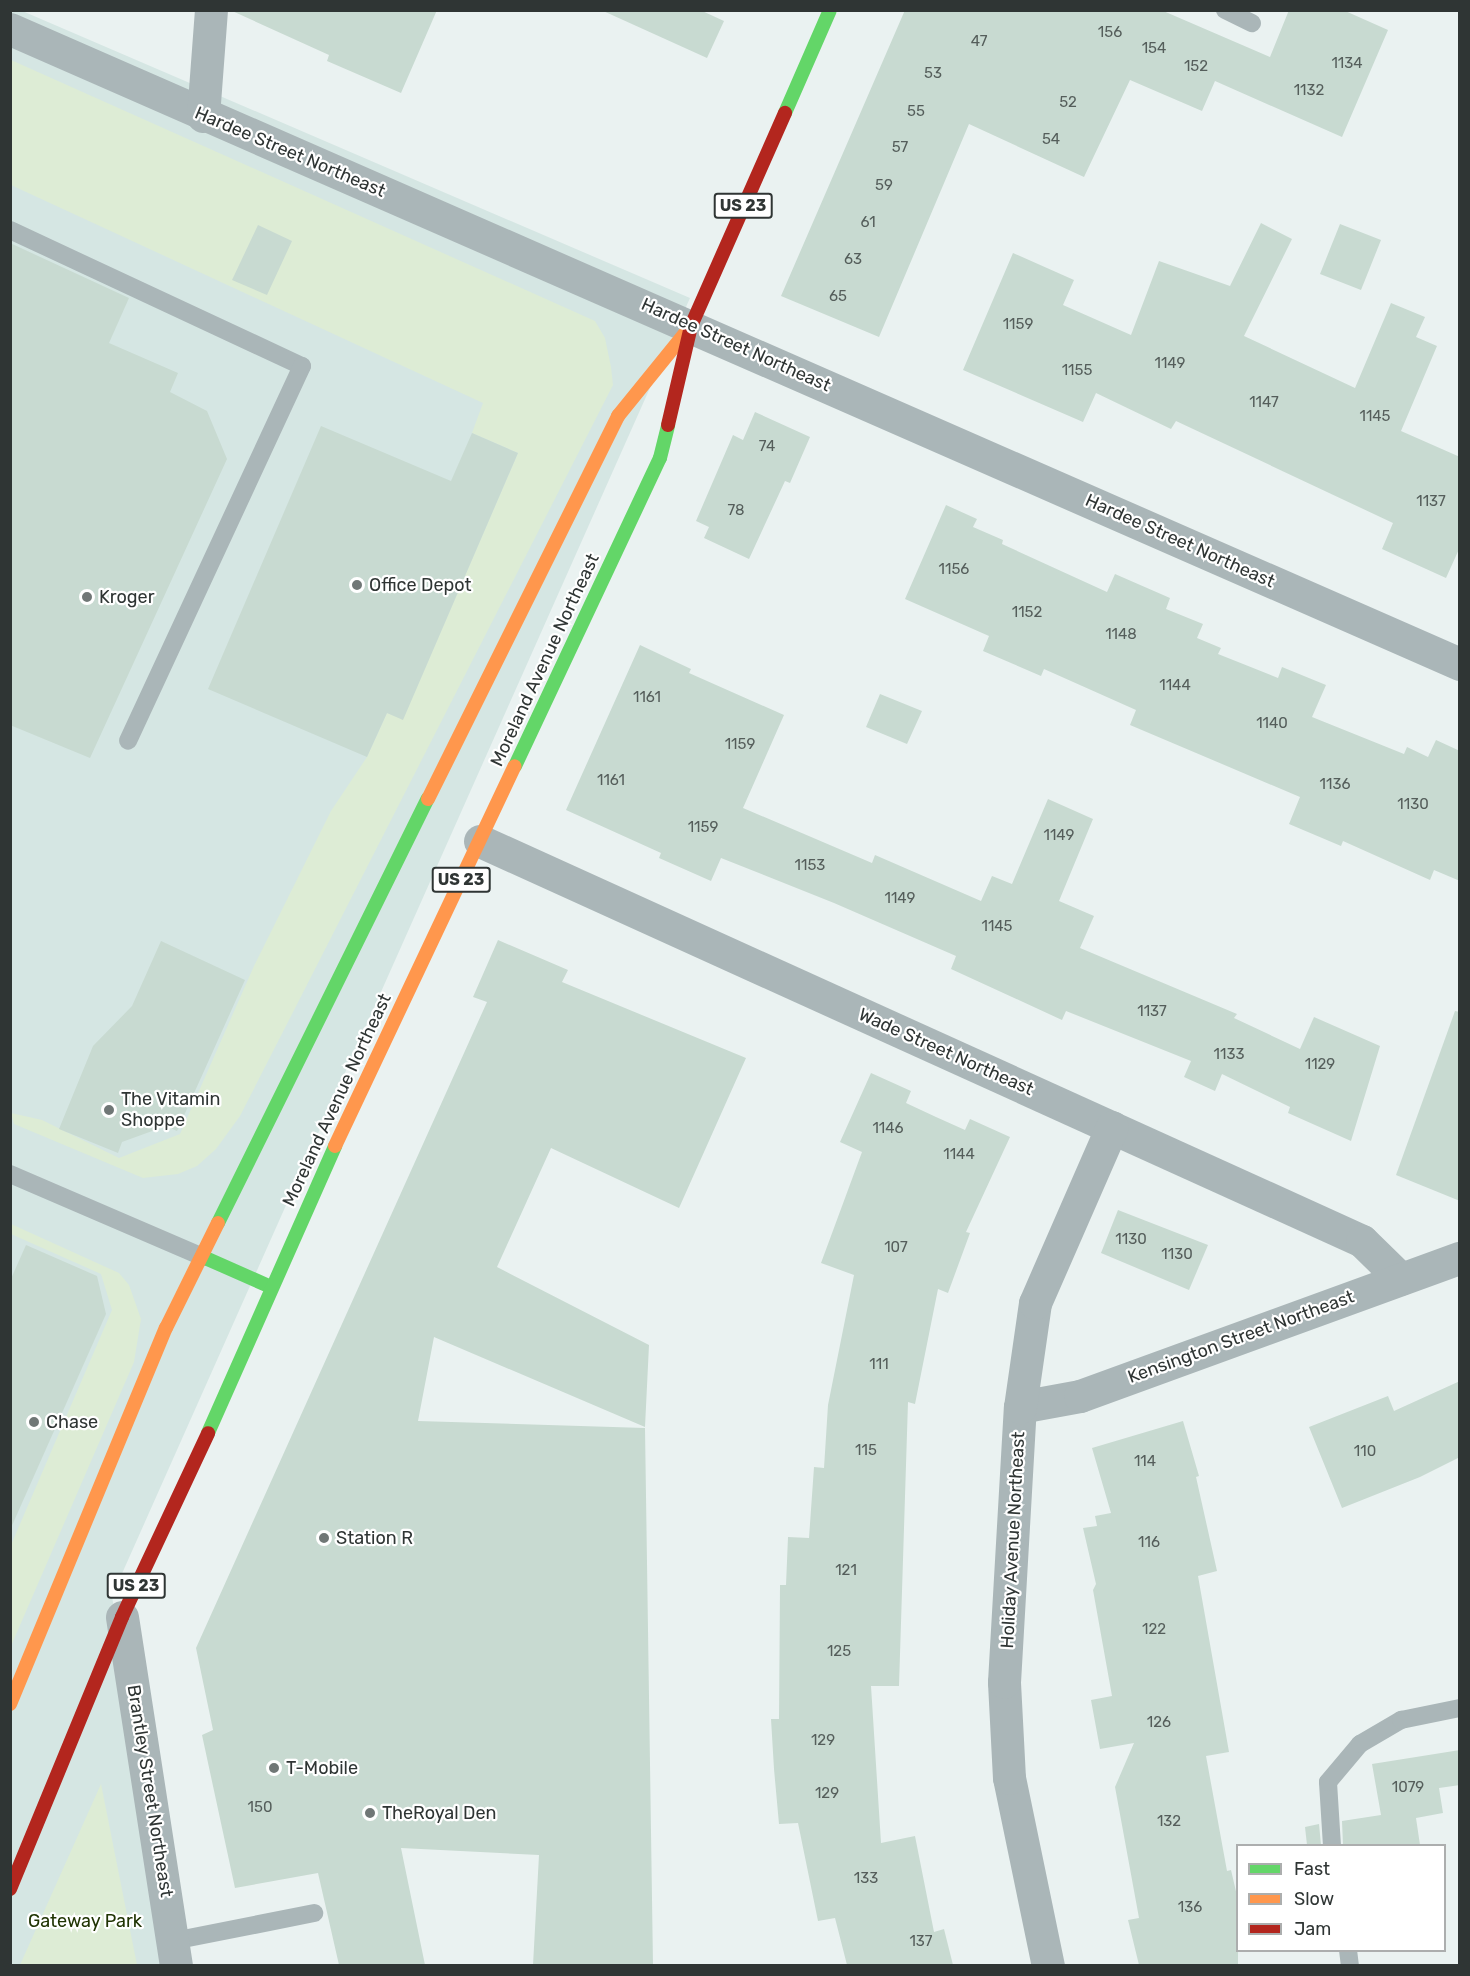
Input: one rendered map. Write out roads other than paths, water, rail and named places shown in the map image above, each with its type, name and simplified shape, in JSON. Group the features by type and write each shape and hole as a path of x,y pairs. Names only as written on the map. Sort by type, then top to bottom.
{"highway":[{"name":"Moreland Avenue Northeast","path":"10,1889 122,1617 272,1287 660,458 691,326 830,10"},
{"name":"Moreland Avenue Northeast","path":"10,1704 166,1328 618,416 691,326"},
{"path":"203,1257 272,1287"}],"street":[{"path":"203,116 211,10"},
{"name":"Hardee Street Northeast","path":"10,29 203,116 691,326 1460,664"},
{"name":"Wade Street Northeast","path":"480,841 1362,1240 1401,1279"},
{"name":"Holiday Avenue Northeast","path":"1048,1965 1008,1778 1004,1682 1020,1407 1035,1303 1112,1127"},
{"name":"Kensington Street Northeast","path":"1020,1407 1080,1396 1460,1258"},
{"name":"Brantley Street Northeast","path":"122,1617 175,1953"}],"lane":[{"path":"1225,10 1252,23"},
{"path":"10,230 302,366 128,741"},
{"path":"10,1174 203,1257"},
{"path":"1332,1844 1328,1782 1360,1744 1401,1720 1460,1708"},
{"path":"175,1953 314,1913"}],"place":[{"name":"Office Depot","path":"357,585"},
{"name":"Kroger","path":"87,597"},
{"name":"The Vitamin Shoppe","path":"109,1110"},
{"name":"Chase","path":"34,1422"},
{"name":"Station R","path":"324,1538"},
{"name":"T-Mobile","path":"274,1768"},
{"name":"TheRoyal Den","path":"370,1813"}],"park label":[{"name":"Gateway Park","path":"85,1921"}]}
